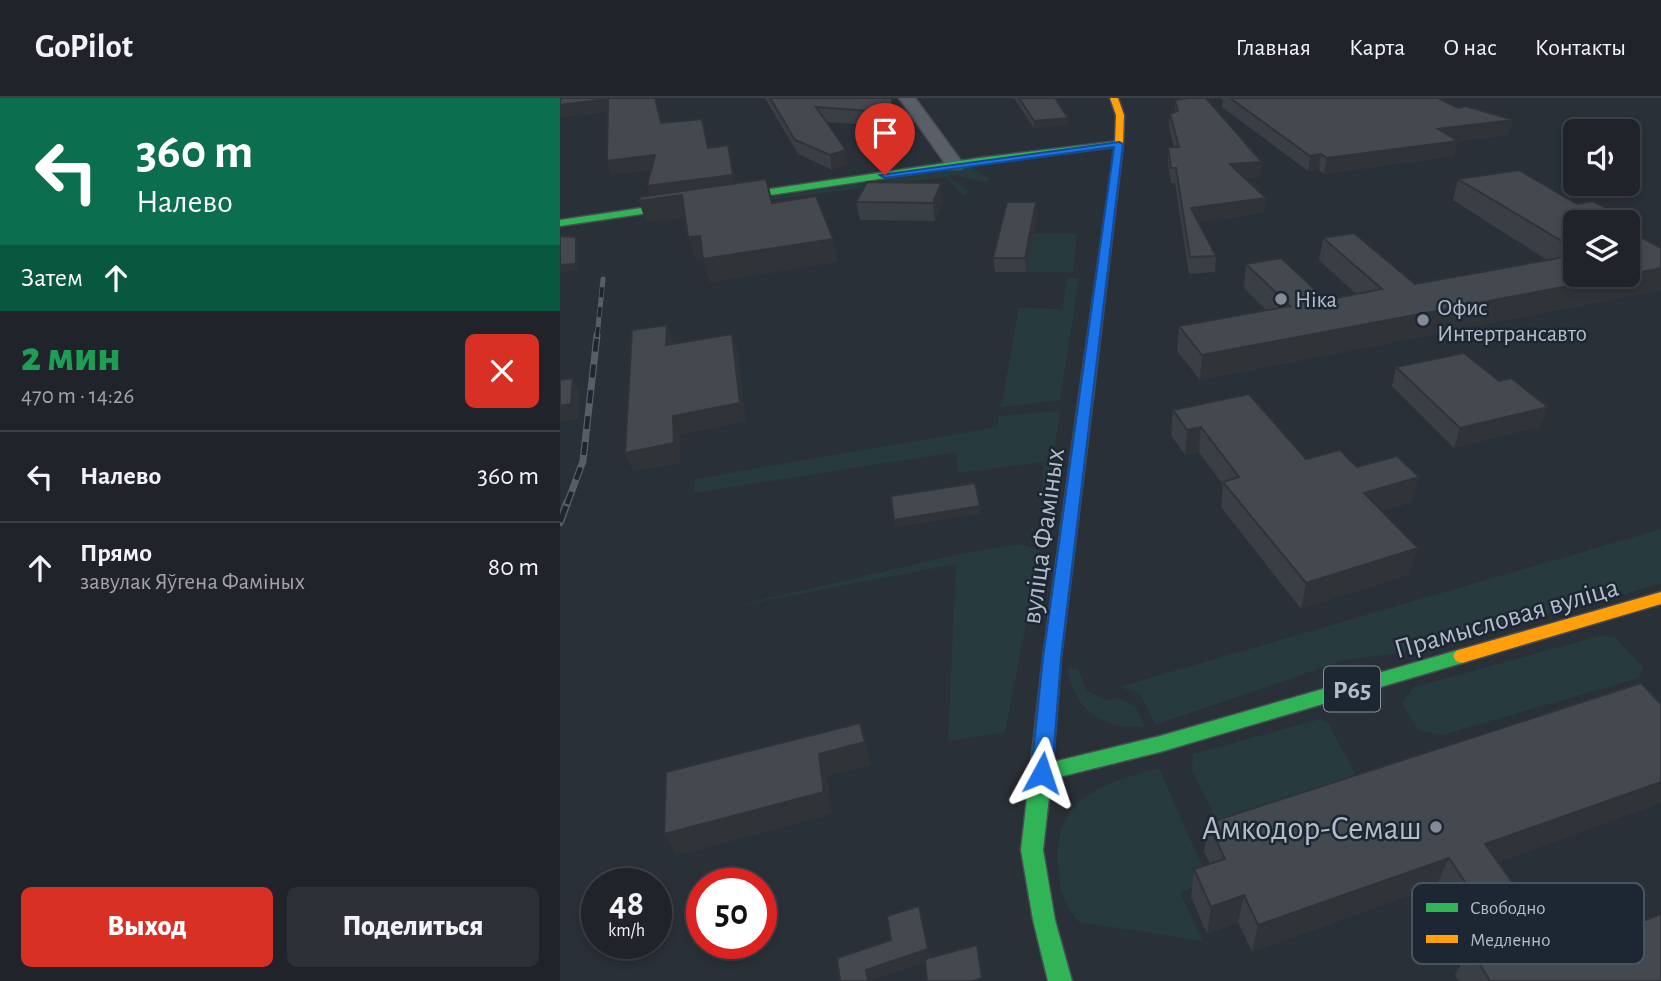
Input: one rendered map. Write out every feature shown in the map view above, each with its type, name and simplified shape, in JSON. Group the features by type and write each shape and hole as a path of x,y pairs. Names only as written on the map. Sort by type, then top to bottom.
{"main road":[{"name":"вуліца Фаміных","path":"1060,981 1044,920 1031,850 1042,773 1052,658 1119,144 1120,115 1114,98"},
{"path":"560,223 955,165 1119,144"},
{"name":"Прамысловая вуліца","path":"1042,773 1160,744 1661,598"}],"street":[{"path":"907,98 955,165"}],"green space":[{"path":"971,167 990,179 984,182 957,175 949,177 971,192 963,195 946,177 628,219"},
{"path":"1032,233 1077,234 1073,272 1026,272"},
{"path":"1067,278 1079,278 1060,400 1001,407 1019,308 1062,309"},
{"path":"1060,411 1045,515 1040,514 1044,462 958,473 956,452 694,493 695,479 997,427 999,416"},
{"path":"1661,529 1661,584 1401,653 1344,660 1155,725 1140,693 1119,687"},
{"path":"1021,544 1040,551 1005,732 948,741 956,564 726,608 959,554"},
{"path":"1603,635 1616,638 1643,667 1639,678 1442,735 1418,730 1402,703 1414,687"},
{"path":"1067,667 1078,669 1086,690 1106,700 1118,698 1135,706 1145,726 1115,725 1092,714 1076,695"},
{"path":"1320,719 1328,723 1355,773 1353,788 1217,820 1192,770 1193,754"},
{"path":"1159,768 1208,880 1180,893 1203,941 1079,922 1069,908 1061,887 1059,839 1065,821 1075,807 1103,787"}],"building":[{"path":"560,98 655,98 661,123 702,119 708,148 728,145 733,175 647,186 655,155 607,161 608,99 560,105"},
{"path":"770,98 892,98 892,104 883,112 816,107 846,150 830,155 795,140"},
{"path":"1019,98 1055,98 1068,118 1034,121"},
{"path":"1206,98 1262,162 1230,164 1266,198 1191,208 1216,256 1190,257 1176,168 1171,168 1168,147 1179,147 1170,114 1178,111 1175,100"},
{"path":"1230,98 1438,98 1458,108 1466,106 1513,120 1438,129 1458,141 1327,158 1321,154 1310,156"},
{"path":"1519,170 1577,204 1593,201 1610,210 1563,210 1563,242 1458,179"},
{"path":"766,179 772,203 816,196 833,239 703,259 700,236 688,237 682,195 639,201 640,197"},
{"path":"867,182 941,183 933,203 856,202"},
{"path":"1007,202 1036,202 1025,258 993,258"},
{"path":"1354,233 1415,284 1563,257 1563,287 1202,355 1179,326 1290,306 1246,264 1281,258 1326,300 1382,289 1323,238"},
{"path":"560,236 576,237 576,264 560,265"},
{"path":"1640,237 1661,248 1661,268 1640,272"},
{"path":"667,325 666,345 732,334 740,403 673,416 674,443 625,453 632,330"},
{"path":"1464,353 1499,381 1511,378 1548,407 1460,428 1396,367"},
{"path":"573,378 571,404 560,406 560,380"},
{"path":"1249,394 1306,459 1340,450 1357,467 1397,456 1419,477 1364,493 1418,548 1306,583 1223,482 1239,477 1201,427 1187,430 1173,410"},
{"path":"975,483 980,506 894,520 891,496"},
{"name":"Амкодор-Семаш","path":"1641,683 1661,704 1661,782 1485,844 1513,883 1466,883 1449,858 1258,925 1244,895 1211,907 1194,869 1225,859 1208,823"},
{"path":"860,723 865,742 819,754 824,792 664,834 666,772"},
{"path":"919,906 928,949 866,970 868,981 840,981 837,958 891,940 887,916"},
{"name":"Амкодор-Семаш","path":"1661,914 1661,981 1490,981 1480,964 1644,964 1644,921"},
{"path":"977,945 982,978 972,981 927,981 925,959"}],"railway":[{"path":"597,337 603,279"},
{"path":"567,504 583,461 597,335"},
{"path":"560,522 567,503"}],"traffic: fast":[{"path":"560,223 980,161 1119,144"},
{"path":"1042,773 1052,658 1086,397"},
{"path":"1060,981 1044,920 1032,850 1042,773 1160,744 1462,656"}],"traffic: slow":[{"path":"1086,397 1119,144 1120,115 1114,98"},
{"path":"1462,656 1661,598"}],"place":[{"name":"Ніка","path":"1281,299"},
{"name":"Офис Интертрансавто","path":"1423,320"},
{"name":"Амкодор-Семаш","path":"1436,827"}],"route":[{"path":"885,175 1119,144 1052,658 1042,773"}]}
